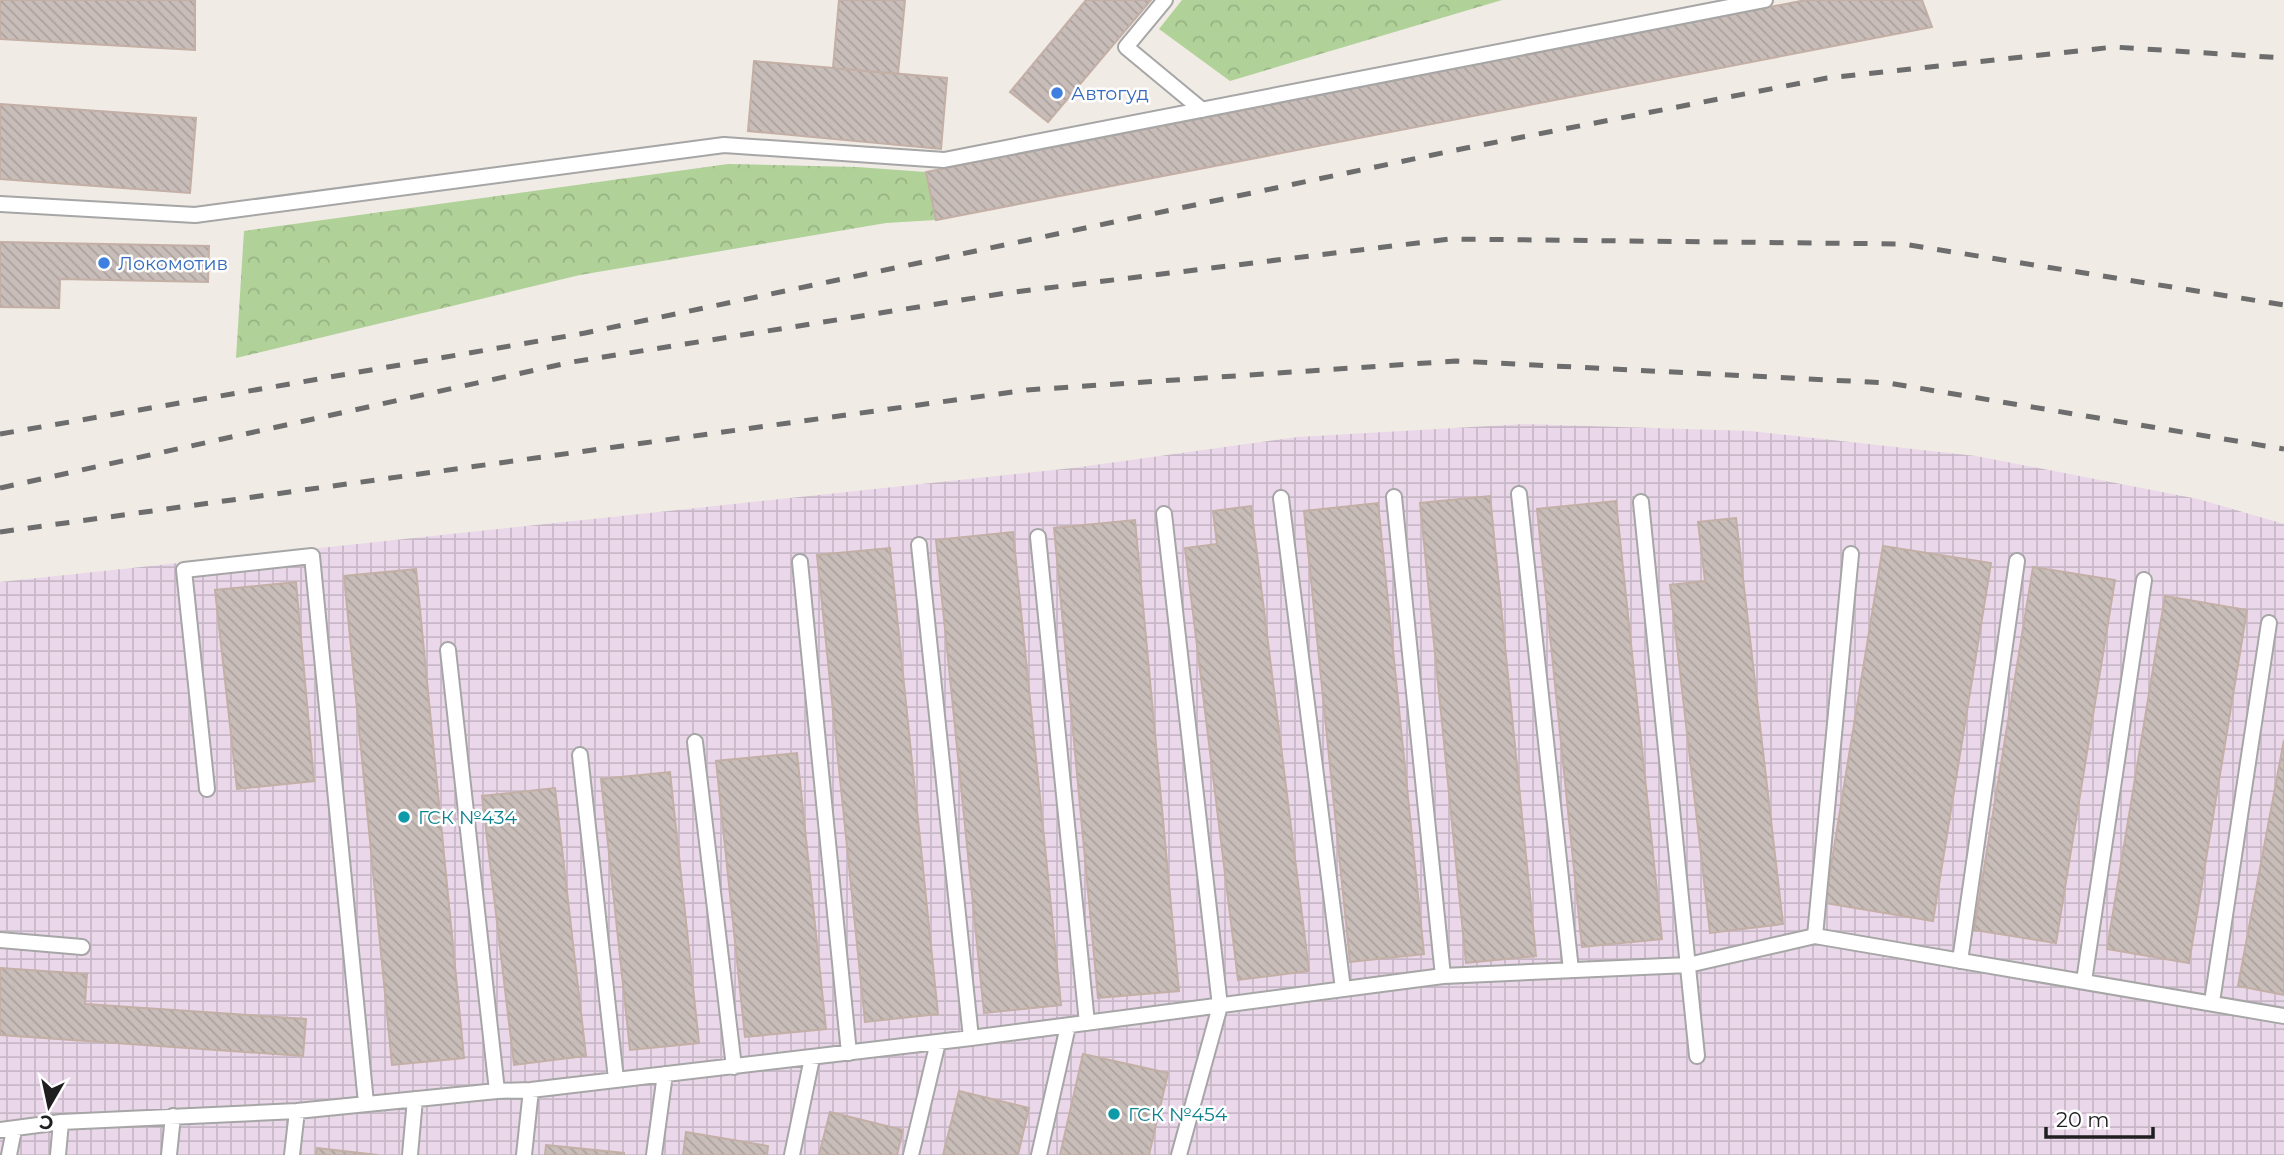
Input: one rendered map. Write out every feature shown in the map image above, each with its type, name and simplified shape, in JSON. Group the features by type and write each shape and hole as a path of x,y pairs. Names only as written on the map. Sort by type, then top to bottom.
{"lane":[{"path":"1165,0 1126,47 1202,110"},
{"path":"0,204 195,215 724,145 944,160 1765,0"},
{"path":"1519,495 1571,970"},
{"path":"1394,497 1443,976"},
{"path":"1281,498 1343,989"},
{"path":"1641,502 1697,1056"},
{"path":"1164,514 1220,1006 1179,1155"},
{"path":"1038,537 1087,1023"},
{"path":"919,545 971,1038"},
{"path":"1815,936 1852,554"},
{"path":"207,789 184,570 312,556 366,1103"},
{"path":"1960,961 2017,561"},
{"path":"800,562 849,1053"},
{"path":"2084,981 2144,580"},
{"path":"2212,1002 2269,623"},
{"path":"448,650 497,1091"},
{"path":"695,742 734,1067"},
{"path":"580,755 616,1079"},
{"path":"9,1155 7,1130 61,1122 297,1111 531,1090 1068,1026 1443,976 1688,965 1815,936 2284,1016"},
{"path":"0,940 82,947"},
{"path":"1039,1155 1068,1026"},
{"path":"911,1155 938,1042"},
{"path":"792,1155 812,1058"},
{"path":"654,1155 665,1074"},
{"path":"524,1155 531,1090"},
{"path":"410,1155 415,1099"},
{"path":"292,1155 297,1111"},
{"path":"169,1155 173,1116"},
{"path":"58,1155 61,1122"}],"shaded area":[{"path":"1524,424 1750,431 1976,456 2198,499 2284,524 2284,1155 0,1155 0,582 1073,468 1298,437"}],"green space":[{"path":"1182,0 1502,0 1230,81 1159,29"},
{"path":"728,164 857,167 926,172 936,220 886,223 580,275 236,358 244,231"}],"building":[{"path":"0,0 195,0 195,50 0,39"},
{"path":"839,0 905,0 898,74 833,68"},
{"path":"1086,0 1151,0 1048,122 1010,92"},
{"path":"1806,0 1922,0 1932,27 936,220 926,172"},
{"path":"754,61 947,78 941,149 748,131"},
{"path":"0,104 196,118 190,193 0,179"},
{"name":"Локомотив","path":"0,242 209,246 208,282 60,279 59,308 0,307"},
{"path":"1490,496 1536,956 1466,963 1420,503"},
{"path":"1616,501 1662,939 1582,947 1537,509"},
{"path":"1378,503 1424,954 1350,962 1304,511"},
{"path":"1251,506 1309,971 1238,980 1185,548 1217,544 1213,511"},
{"path":"1736,518 1783,924 1710,933 1670,585 1705,581 1698,522"},
{"path":"1135,520 1179,991 1098,998 1054,528"},
{"path":"1013,532 1061,1005 984,1013 936,540"},
{"path":"1883,546 1991,563 1933,921 1825,903"},
{"path":"890,548 938,1014 865,1022 817,555"},
{"path":"2033,567 2115,580 2056,943 1974,930"},
{"name":"ГСК №434","path":"416,569 464,1058 392,1065 344,576"},
{"path":"296,582 314,781 237,789 215,590"},
{"path":"2165,596 2247,610 2189,963 2107,949"},
{"path":"2284,740 2284,995 2238,986"},
{"path":"797,753 826,1029 745,1037 716,761"},
{"path":"670,772 699,1043 630,1050 601,779"},
{"path":"555,788 586,1056 514,1065 482,796"},
{"path":"0,968 87,974 85,1004 306,1019 303,1056 0,1035"},
{"name":"ГСК №454","path":"1083,1054 1168,1073 1149,1155 1060,1155"},
{"path":"959,1091 1029,1108 1018,1155 943,1155"},
{"path":"830,1112 903,1130 897,1155 819,1155"},
{"path":"686,1132 768,1146 767,1155 683,1155"},
{"path":"546,1145 624,1153 624,1155 545,1155"},
{"path":"317,1148 378,1155 316,1155"}],"railway":[{"path":"0,434 585,333 1466,148 1827,78 2114,47 2284,58"},
{"path":"0,488 572,362 1006,293 1450,239 1903,244 2284,305"},
{"path":"0,532 1027,390 1456,361 1888,383 2284,449"}],"place":[{"name":"Автогуд","path":"1057,93"},
{"name":"Локомотив","path":"104,263"},
{"name":"ГСК №434","path":"404,817"},
{"name":"ГСК №454","path":"1114,1114"}]}
